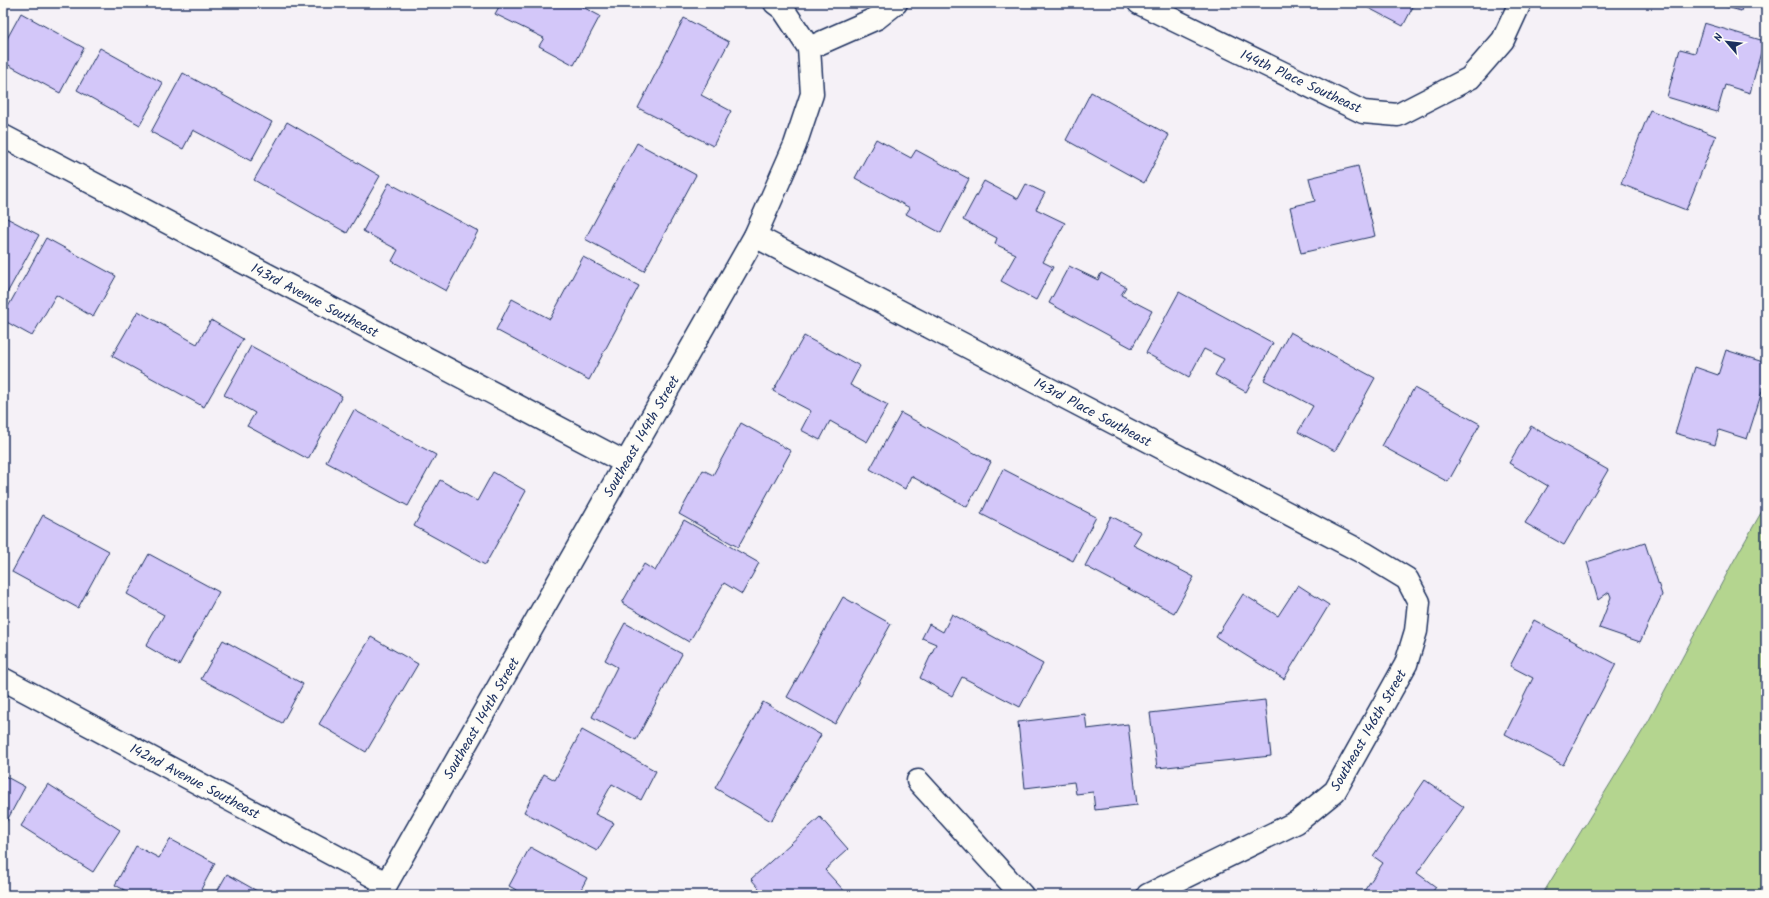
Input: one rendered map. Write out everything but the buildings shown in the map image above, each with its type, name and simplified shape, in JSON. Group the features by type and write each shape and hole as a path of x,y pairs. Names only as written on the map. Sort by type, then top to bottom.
{"street":[{"path":"775,3 783,9 809,48 877,18 896,3"},
{"name":"144th Place Southeast","path":"1139,3 1363,112 1398,115 1470,78 1503,40 1520,3"},
{"name":"Southeast 144th Street","path":"383,889 755,236 795,145 812,94 809,48"},
{"name":"143rd Avenue Southeast","path":"3,136 626,463"},
{"name":"143rd Place Southeast","path":"755,236 1364,553 1408,579 1419,602"},
{"name":"Southeast 146th Street","path":"1148,895 1297,822 1335,791 1406,664 1416,631 1419,602"},
{"name":"142nd Avenue Southeast","path":"3,679 383,889"},
{"path":"918,781 1022,895"}],"green space":[{"path":"1766,504 1766,895 1542,895 1648,722 1732,564"}]}
